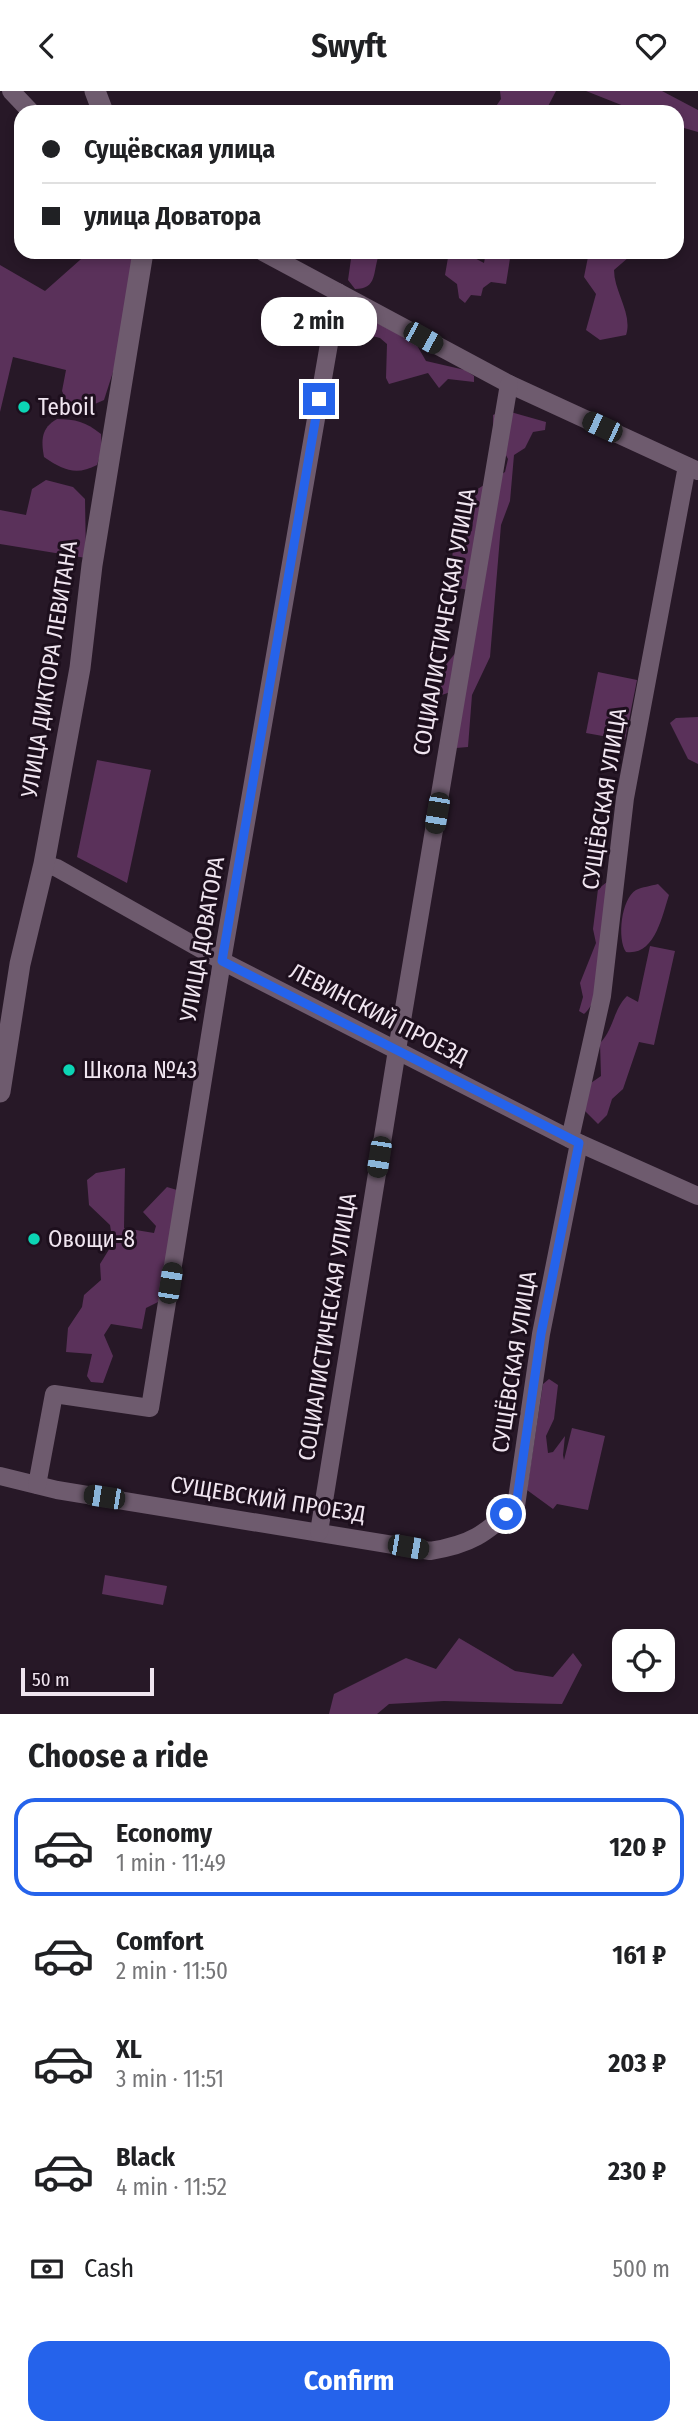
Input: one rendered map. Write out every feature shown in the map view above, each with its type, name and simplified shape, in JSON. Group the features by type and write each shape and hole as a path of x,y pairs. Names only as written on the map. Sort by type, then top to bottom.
{"street":[{"path":"11,91 24,105"},
{"name":"УЛИЦА ДИКТОРА ЛЕВИТАНА","path":"0,1092 20,964 44,864 80,668 92,565 142,259"},
{"path":"276,259 509,384 693,469"},
{"name":"УЛИЦА ДОВАТОРА","path":"37,1485 54,1394 150,1408 222,961 338,292"},
{"name":"СОЦИАЛИСТИЧЕСКАЯ УЛИЦА","path":"319,1532 509,384"},
{"name":"СУЩЁВСКАЯ УЛИЦА","path":"516,1506 541,1334 602,996 625,798 693,469"},
{"name":"ЛЕВИНСКИЙ ПРОЕЗД","path":"44,864 222,961 574,1141 698,1196"},
{"name":"СУЩЕВСКИЙ ПРОЕЗД","path":"0,1476 37,1485 430,1551 458,1546 483,1534 516,1506"}],"shaded area":[{"path":"500,91 556,91 549,105 497,105 501,99"},
{"path":"586,91 662,91 698,110 698,132 684,128 684,105 621,105"},
{"path":"81,259 133,259 121,347 104,400 88,407 67,402 62,391 66,370 13,357 0,412 0,265 45,291"},
{"path":"351,259 378,259 374,277 368,286 355,289 348,280"},
{"path":"448,259 476,259 484,263 485,259 510,259 506,284 491,282 483,288 481,296 471,295 465,303 459,298 457,284 445,275"},
{"path":"588,259 627,259 614,270 627,319 626,335 600,340 586,330 596,294 584,277"},
{"path":"340,312 363,316 415,342 426,361 465,370 474,376 474,382 448,379 439,388 428,373 389,384 386,378 387,344 380,338 341,328"},
{"path":"504,410 546,422 545,430 533,432 525,448 514,455 510,501 501,525 490,657 472,695 468,747 456,748 462,688 439,696 444,667 457,651 468,590 449,586 454,541 472,531 476,490 505,472 508,459 493,431 493,415"},
{"path":"57,419 80,422 101,434 102,449 97,465 76,471 57,465 44,457 43,435 48,426"},
{"path":"46,480 73,487 85,499 86,558 0,544 0,510 26,515 32,489"},
{"path":"598,672 637,680 625,740 586,733"},
{"path":"698,717 698,764 688,759 670,723 676,718"},
{"path":"97,760 151,770 127,883 77,857"},
{"path":"607,882 601,973 592,1005 584,1014 579,1011 583,997 580,983 596,943 593,929 598,889"},
{"path":"658,884 669,895 656,933 644,948 636,952 626,952 621,929 627,902 636,890"},
{"path":"650,946 675,951 654,1045 639,1042 623,1089 612,1099 607,1115 598,1124 577,1103 588,1085 601,1076 600,1043 605,1038 622,1001 627,996 638,1002"},
{"path":"125,1168 124,1228 154,1233 156,1226 143,1212 167,1187 177,1190 173,1260 158,1302 146,1308 142,1329 111,1324 104,1335 113,1356 103,1383 91,1382 87,1376 92,1354 66,1352 68,1328 82,1307 84,1295 101,1280 100,1264 113,1243 110,1225 89,1205 87,1180 96,1173"},
{"path":"549,1379 558,1385 554,1419 546,1436 548,1453 553,1452 565,1436 564,1460 572,1428 605,1436 588,1510 557,1504 553,1509 527,1490 543,1384"},
{"path":"105,1575 167,1586 163,1605 102,1594"},
{"path":"459,1638 515,1671 553,1677 573,1653 582,1665 562,1704 444,1701 389,1704 377,1714 329,1714 334,1694 406,1658 436,1669"}],"place":[{"name":"Teboil","path":"24,407"},
{"name":"Школа №43","path":"69,1070"},
{"name":"Овощи-8","path":"34,1239"}],"route":[{"path":"319,399 222,961 579,1143 541,1334 516,1506 506,1514"}]}
